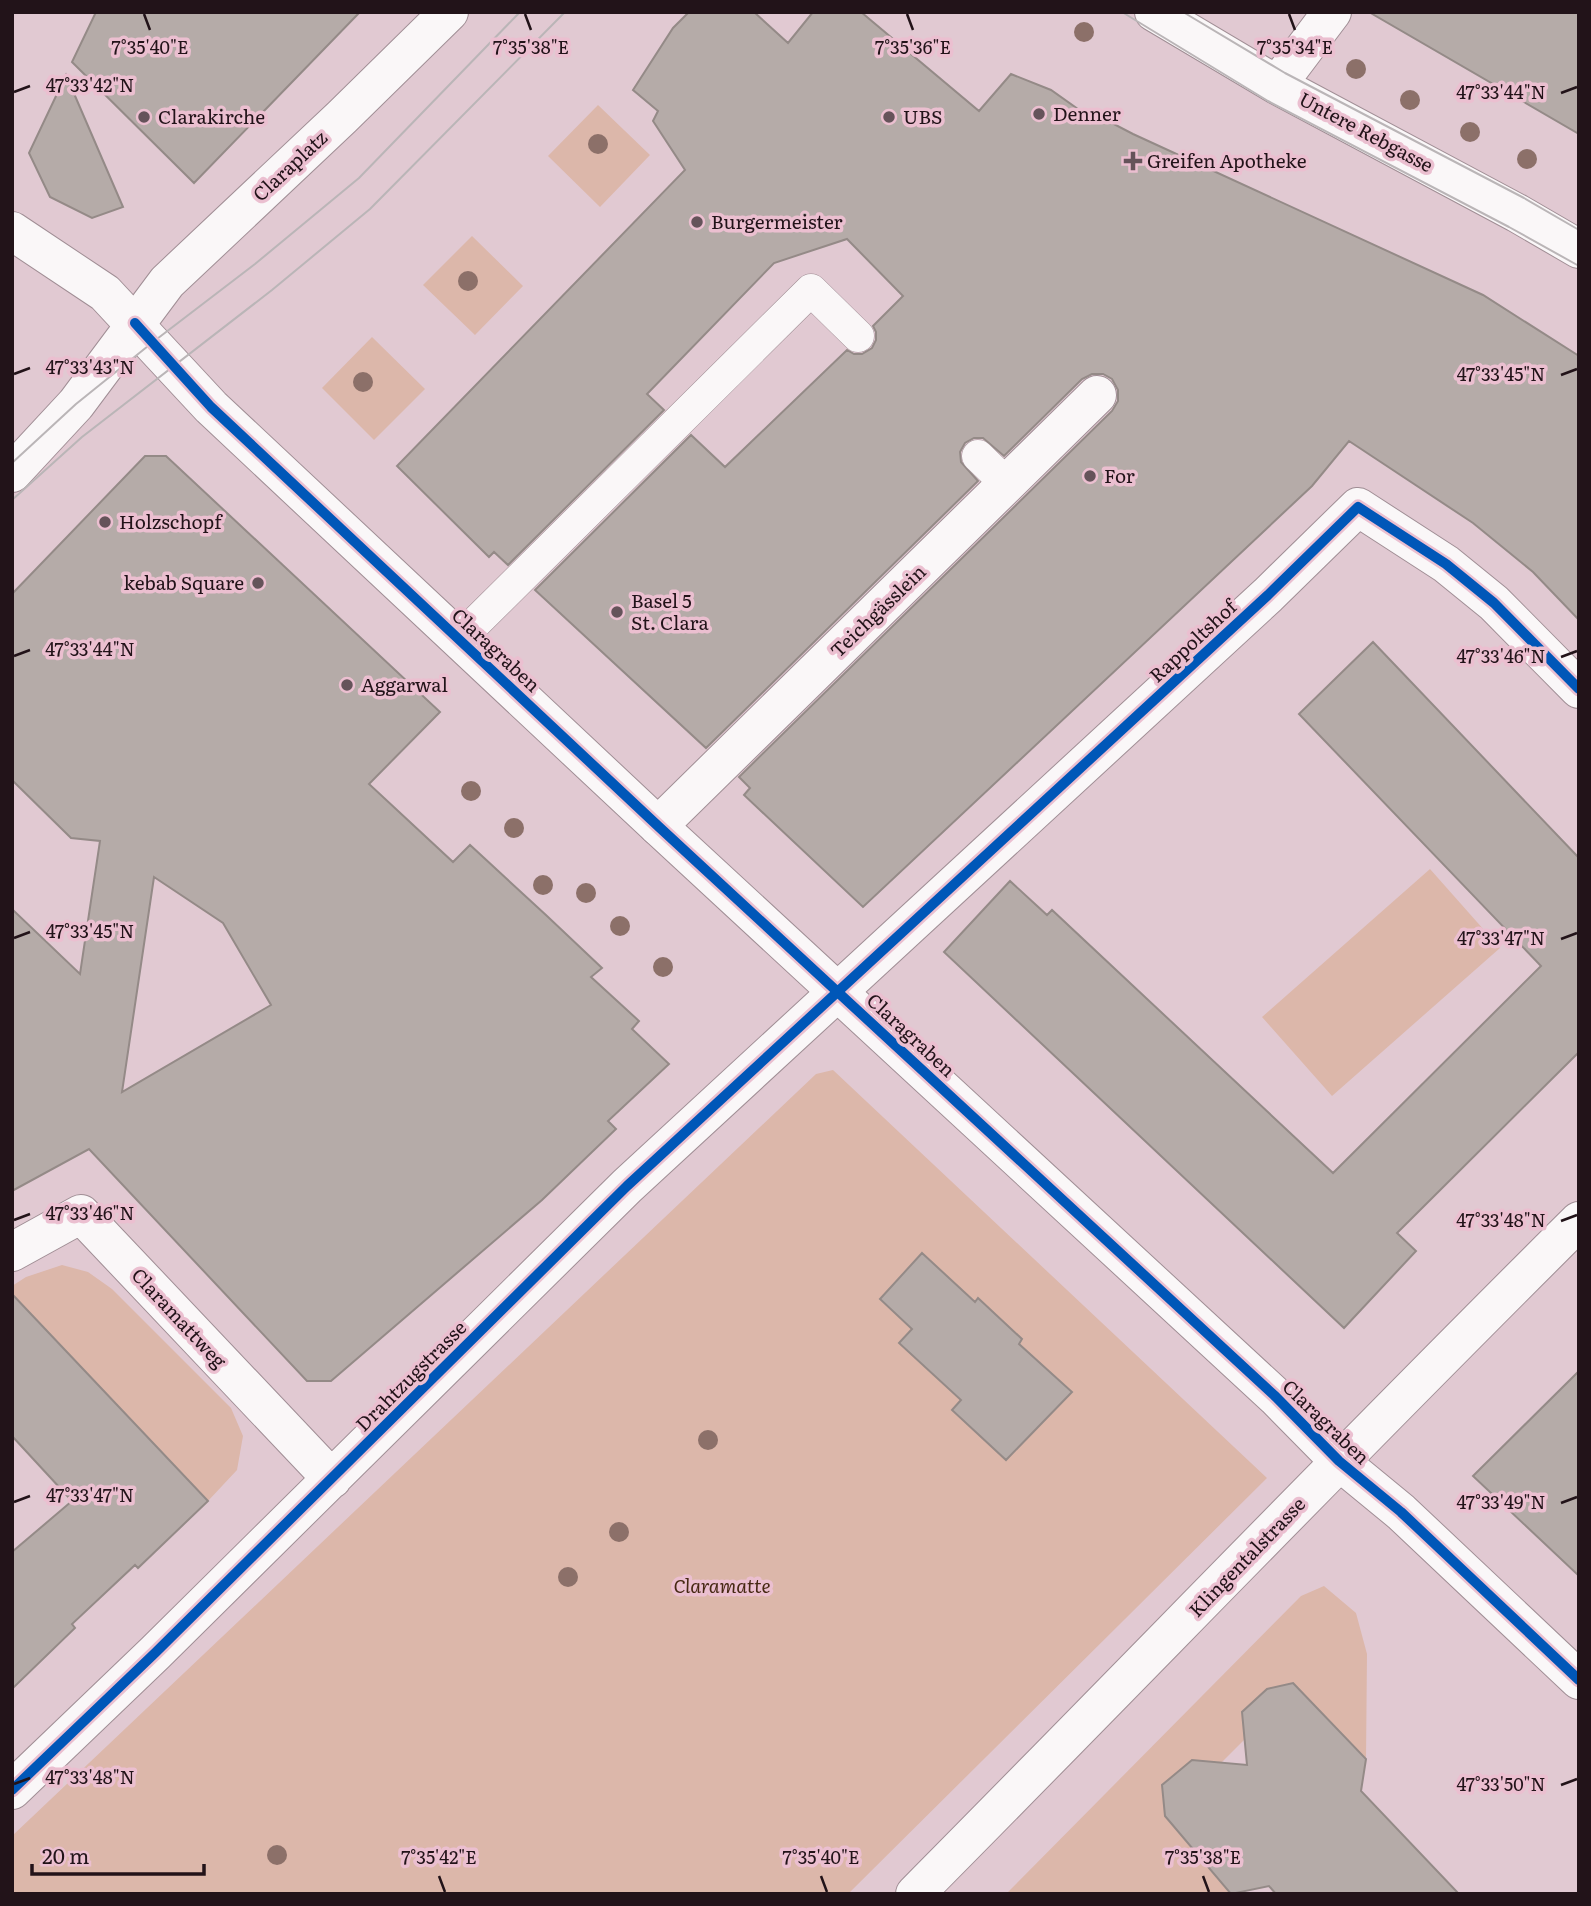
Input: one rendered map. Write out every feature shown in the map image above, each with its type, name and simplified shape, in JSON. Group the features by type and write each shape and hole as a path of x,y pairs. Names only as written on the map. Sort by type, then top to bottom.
{"street":[{"name":"Claraplatz","path":"12,473 76,404 167,282 449,12"},
{"name":"Untere Rebgasse","path":"1154,12 1277,85 1579,249"},
{"path":"1277,85 1332,12"},
{"name":"Claragraben","path":"12,231 105,293 211,407 658,826 1276,1397 1339,1461 1401,1512 1579,1680"},
{"name":"Teichgässlein","path":"658,826 1097,395"},
{"name":"Rappoltshof","path":"838,991 1268,595 1358,508 1446,564 1494,603 1579,689"},
{"name":"Drahtzugstrasse","path":"12,1790 627,1186 838,991"},
{"name":"Claramattweg","path":"12,1252 81,1214 331,1479"},
{"name":"Klingentalstrasse","path":"915,1894 1339,1461 1579,1221"}],"lane":[{"path":"459,639 811,290 858,336"},
{"path":"978,456 1007,484"}],"green space":[{"path":"598,105 650,155 600,207 548,156"},
{"path":"472,236 523,286 475,335 423,285"},
{"path":"372,337 425,389 374,440 322,388"},
{"path":"1430,869 1500,948 1332,1096 1262,1017"},
{"name":"Claramatte","path":"833,1070 1267,1478 848,1894 12,1894 12,1836 816,1074"},
{"path":"62,1265 88,1272 112,1289 231,1408 243,1436 237,1470 208,1501 12,1294 12,1286 26,1277"},
{"path":"1324,1586 1356,1613 1367,1654 1366,1759 1293,1683 1267,1689 1242,1712 1245,1739 1221,1763 1192,1760 1162,1785 1165,1816 1231,1894 1006,1894 1301,1596"}],"building":[{"name":"Clarakirche","path":"96,12 360,12 194,183 72,62"},
{"path":"689,12 754,12 788,43 813,12 861,12 979,111 1011,74 1051,90 1078,109 1087,110 1133,134 1483,295 1579,356 1579,620 1533,572 1473,523 1349,441 1312,486 863,907 744,795 750,788 739,777 1112,411 1118,401 1118,390 1112,379 1103,374 1092,374 1082,379 1004,456 983,438 974,438 965,443 960,452 961,462 978,481 706,748 535,590 691,435 725,467 847,350 862,354 872,348 876,340 873,326 903,296 847,239 774,263 647,394 664,410 508,565 494,552 489,557 397,466 685,170 653,121 658,111 633,90 673,28"},
{"path":"1369,12 1579,12 1579,134"},
{"path":"66,75 123,207 92,218 50,197 29,153"},
{"path":"145,456 166,456 440,712 369,784 453,862 470,845 547,916 602,968 591,977 639,1021 632,1029 669,1064 608,1121 616,1129 542,1200 331,1381 307,1381 89,1149 12,1191 12,909 80,974 100,841 71,838 12,780 12,594","holes":["154,877 223,923 271,1005 122,1092"]},
{"path":"1373,642 1579,858 1579,1052 1397,1233 1416,1251 1344,1328 944,952 1010,881 1047,915 1052,910 1333,1173 1541,966 1299,714"},
{"path":"922,1253 975,1302 978,1298 1022,1339 1019,1344 1072,1392 1006,1460 952,1410 961,1400 899,1343 912,1329 880,1299"},
{"path":"12,1294 208,1501 138,1568 135,1565 72,1624 75,1628 12,1689 12,1552 72,1501 12,1436"},
{"path":"1579,1371 1579,1576 1473,1476"},
{"path":"1293,1683 1366,1759 1361,1791 1459,1894 1276,1894 1269,1886 1231,1894 1165,1816 1162,1785 1192,1760 1247,1765 1242,1712 1267,1689"}],"tram line":[{"path":"12,463 76,404 255,264 359,178 520,12"},
{"path":"12,500 82,437 272,290 370,209 565,12"},
{"path":"1122,12 1268,101 1579,266"},
{"path":"1183,12 1285,73 1524,198 1579,230"}],"cycle path":[{"path":"135,323 211,407 658,826 1276,1397 1339,1461 1401,1512 1579,1680"},
{"path":"12,1790 155,1653 627,1186 1268,595 1358,507 1446,564 1494,603 1579,689"}],"place":[{"name":"Denner","path":"1039,114"},
{"name":"Clarakirche","path":"144,117"},
{"name":"UBS","path":"889,117"},
{"name":"Greifen Apotheke","path":"1133,161"},
{"name":"Burgermeister","path":"697,222"},
{"name":"For","path":"1090,476"},
{"name":"Holzschopf","path":"105,522"},
{"name":"kebab Square","path":"258,583"},
{"name":"Basel 5 St. Clara","path":"617,612"},
{"name":"Aggarwal","path":"347,685"}]}
